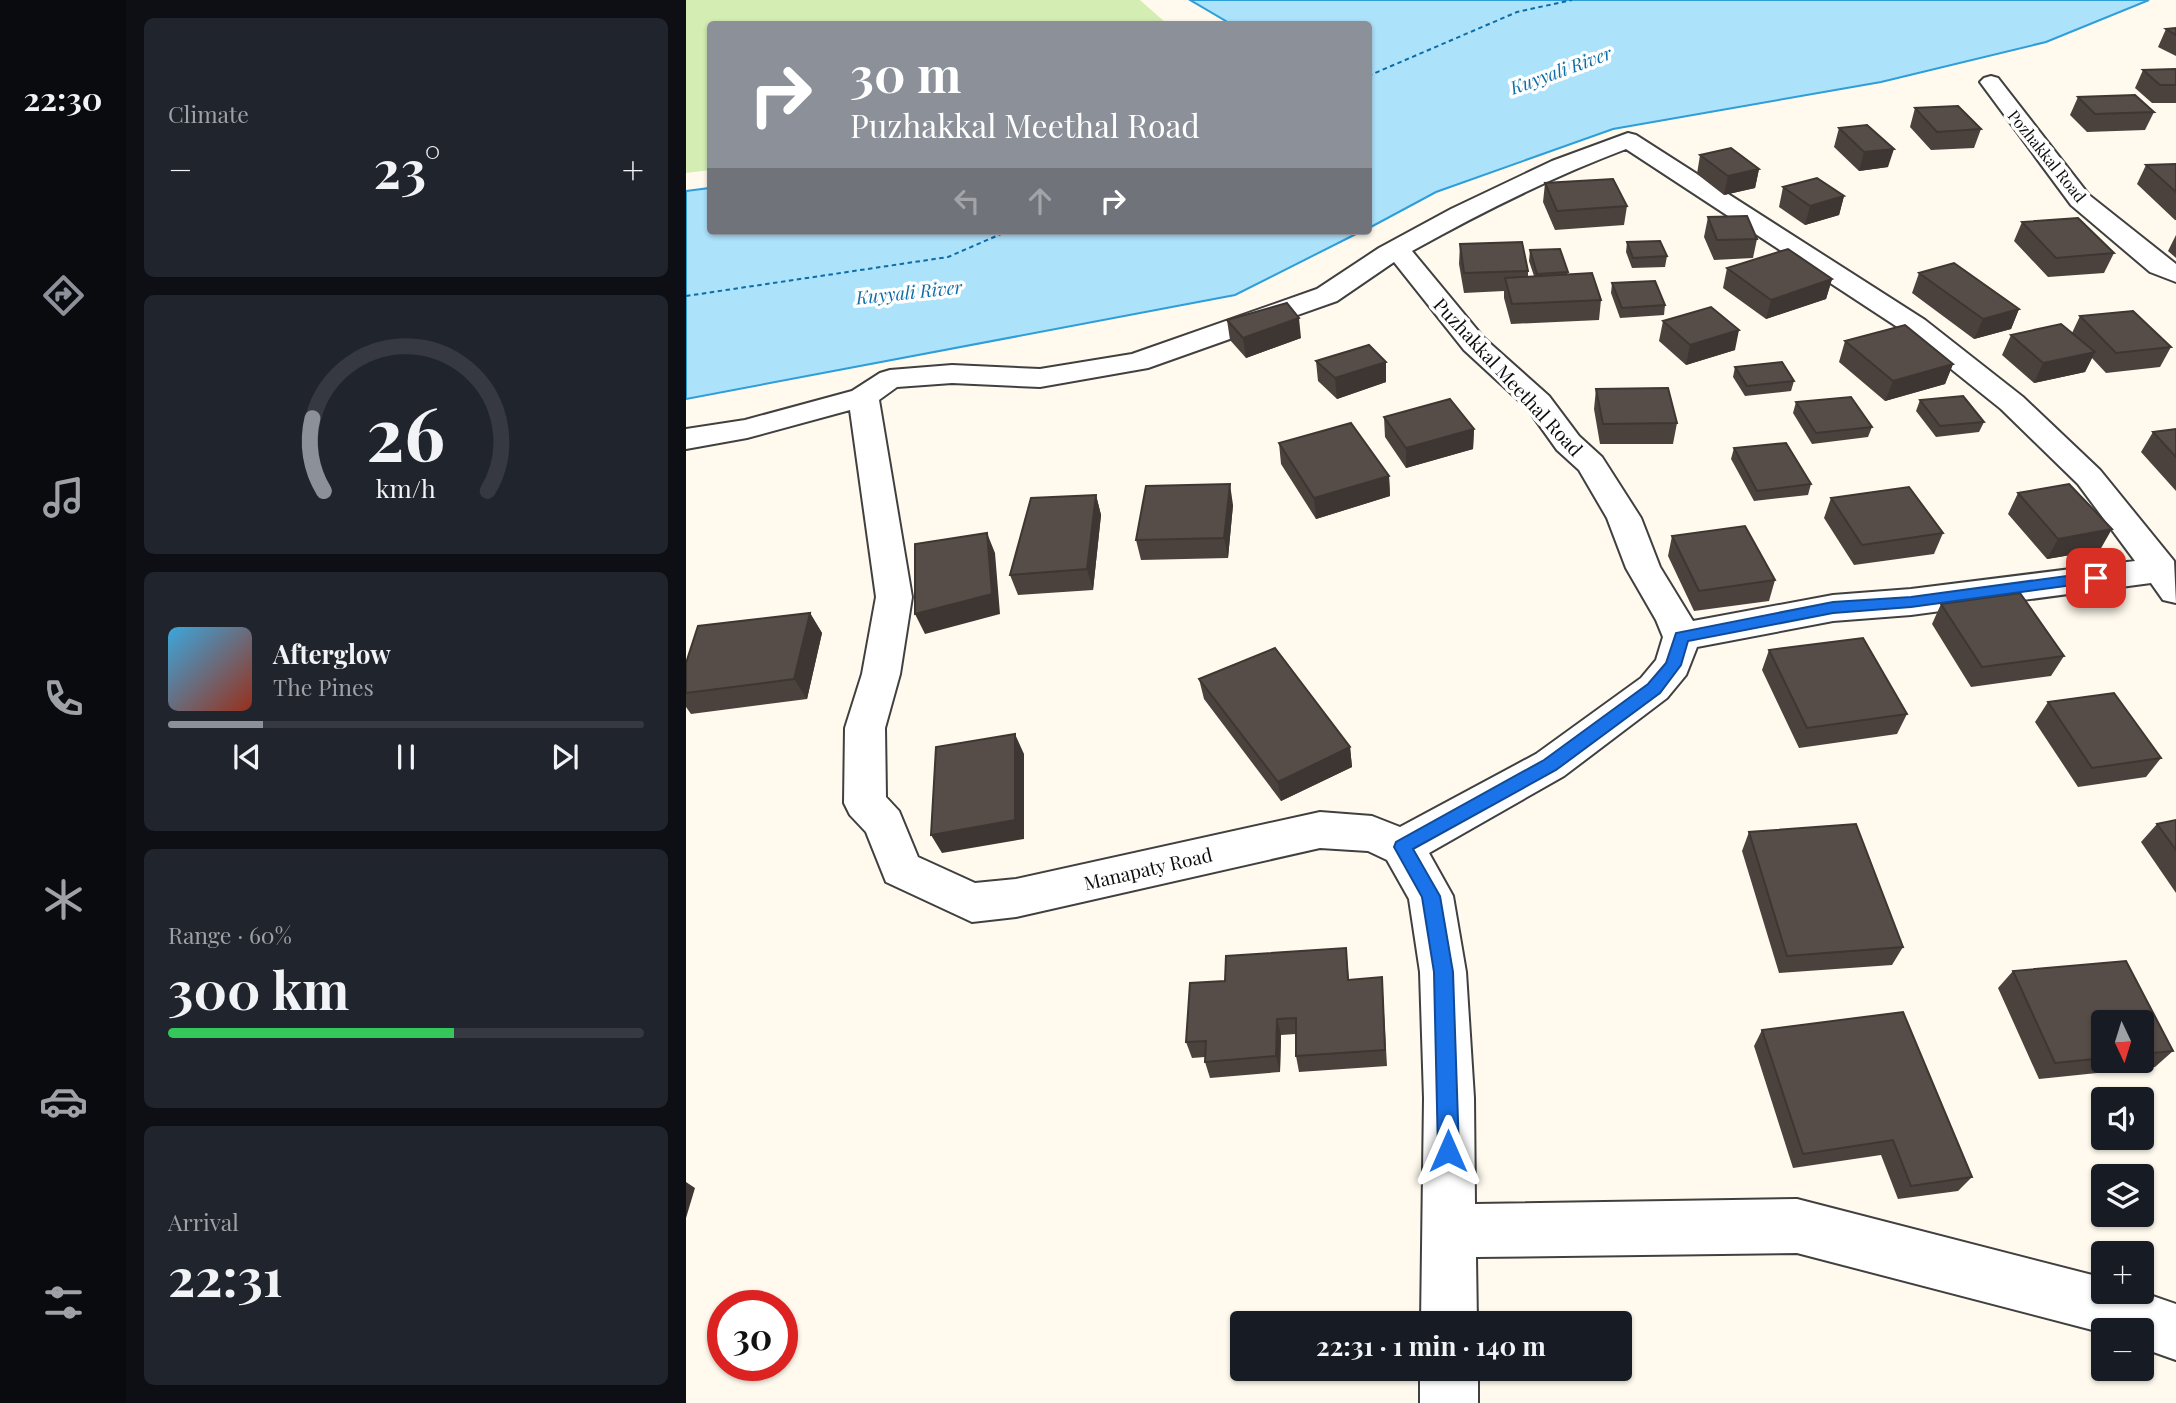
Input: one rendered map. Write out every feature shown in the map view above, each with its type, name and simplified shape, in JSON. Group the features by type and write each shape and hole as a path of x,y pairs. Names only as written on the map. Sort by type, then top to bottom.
{"street":[{"name":"Pozhakkal Road","path":"1992,82 2080,200 2158,266 2176,274"},
{"path":"686,439 747,429 863,397 890,379 952,373 1040,378 1138,362 1327,295 1397,249 1460,214 1560,166 1628,140 1915,326 2012,403 2090,477 2169,580"},
{"name":"Puzhakkal Meethal Road","path":"1397,249 1474,344 1538,402 1568,443 1591,464 1624,518 1643,568 1674,619 1681,637"},
{"name":"Manapaty Road","path":"863,397 894,597 881,674 865,728 864,803 884,823 901,869 972,903 1029,896 1320,830 1372,834 1402,847"},
{"path":"1449,1311 1449,1098 1443,972 1431,896 1402,847 1550,765 1654,688 1673,665 1681,637 1833,608 2169,580"},
{"path":"1448,1231 1797,1226 1874,1244 2003,1281 2088,1300 2176,1332"},
{"path":"1449,1381 1449,1403"}],"green space":[{"path":"686,0 1140,0 1164,21 707,21 707,170 686,173"}],"water":[{"name":"Kuyyali River","path":"1190,0 2149,0 2046,42 1881,82 1613,129 1436,192 1372,226 1372,21 1226,21"},
{"name":"Kuyyali River","path":"707,188 707,235 1354,235 1235,295 686,399 686,191"}],"building":[{"path":"2176,28 2176,35 2166,29"},
{"path":"2176,69 2176,85 2160,85 2143,70"},
{"path":"2135,95 2154,112 2095,114 2078,97"},
{"path":"1958,106 1981,129 1937,132 1915,108"},
{"path":"1867,125 1894,149 1864,152 1839,128"},
{"path":"1731,148 1759,169 1728,176 1700,155"},
{"path":"2176,164 2176,192 2146,165"},
{"path":"1817,178 1844,196 1810,206 1783,187"},
{"path":"1613,179 1627,206 1557,211 1545,183"},
{"path":"1747,216 1757,239 1717,240 1708,217"},
{"path":"2078,218 2114,253 2056,258 2022,222"},
{"path":"1660,241 1667,256 1633,258 1627,242"},
{"path":"1522,242 1528,271 1464,273 1460,244"},
{"path":"1560,249 1568,272 1537,274 1530,250"},
{"path":"1788,249 1832,279 1771,300 1727,268"},
{"path":"1954,263 2019,309 1983,319 1919,273"},
{"path":"1592,273 1601,300 1512,304 1505,278"},
{"path":"1655,281 1665,305 1622,308 1612,283"},
{"path":"1287,303 1299,318 1243,338 1227,320"},
{"path":"1711,307 1739,330 1690,345 1663,321"},
{"path":"2133,311 2171,347 2116,353 2080,316"},
{"path":"2061,324 2095,352 2043,363 2011,335"},
{"path":"1905,325 1953,364 1893,381 1845,341"},
{"path":"1369,345 1386,362 1335,378 1316,361"},
{"path":"1782,362 1794,381 1747,386 1735,367"},
{"path":"1668,388 1677,423 1603,424 1596,389"},
{"path":"1963,396 1984,422 1940,426 1920,400"},
{"path":"1851,397 1872,427 1816,433 1796,402"},
{"path":"1450,399 1474,429 1406,448 1384,417"},
{"path":"1351,423 1389,476 1314,498 1279,443"},
{"path":"2176,429 2176,457 2153,432"},
{"path":"1786,443 1811,484 1757,491 1734,448"},
{"path":"1230,484 1224,538 1136,540 1146,486"},
{"path":"2069,484 2112,529 2058,539 2018,493"},
{"path":"1909,487 1943,533 1862,545 1831,498"},
{"path":"1096,495 1087,569 1010,575 1031,498"},
{"path":"1745,526 1775,580 1699,591 1672,536"},
{"path":"987,533 992,594 915,614 915,544"},
{"path":"2020,593 2064,656 1982,667 1941,604"},
{"path":"810,613 794,679 686,693 686,663 698,626"},
{"path":"1863,638 1907,714 1807,728 1769,650"},
{"path":"1275,648 1350,747 1278,782 1199,679"},
{"path":"2114,693 2161,758 2092,768 2048,702"},
{"path":"1015,734 1015,820 931,835 936,747"},
{"path":"2176,820 2176,850 2157,824"},
{"path":"1856,824 1903,947 1787,956 1749,832"},
{"path":"1346,948 1348,980 1382,977 1385,1050 1296,1056 1296,1018 1277,1019 1276,1056 1205,1062 1206,1041 1186,1042 1190,983 1225,981 1226,956"},
{"path":"2126,961 2152,1010 2091,1010 2091,1059 2055,1063 2013,971"},
{"path":"1903,1012 1972,1177 1911,1186 1893,1140 1803,1154 1762,1030"},
{"path":"2154,1015 2173,1051 2154,1053"}],"ferry route":[{"path":"1372,74 1517,12 1572,0"},
{"path":"686,296 948,257 999,235"}],"route":[{"path":"1448,1151 1449,1098 1443,972 1431,896 1402,847 1550,765 1654,688 1673,665 1681,637 1833,608 1911,602 2096,578"}]}
